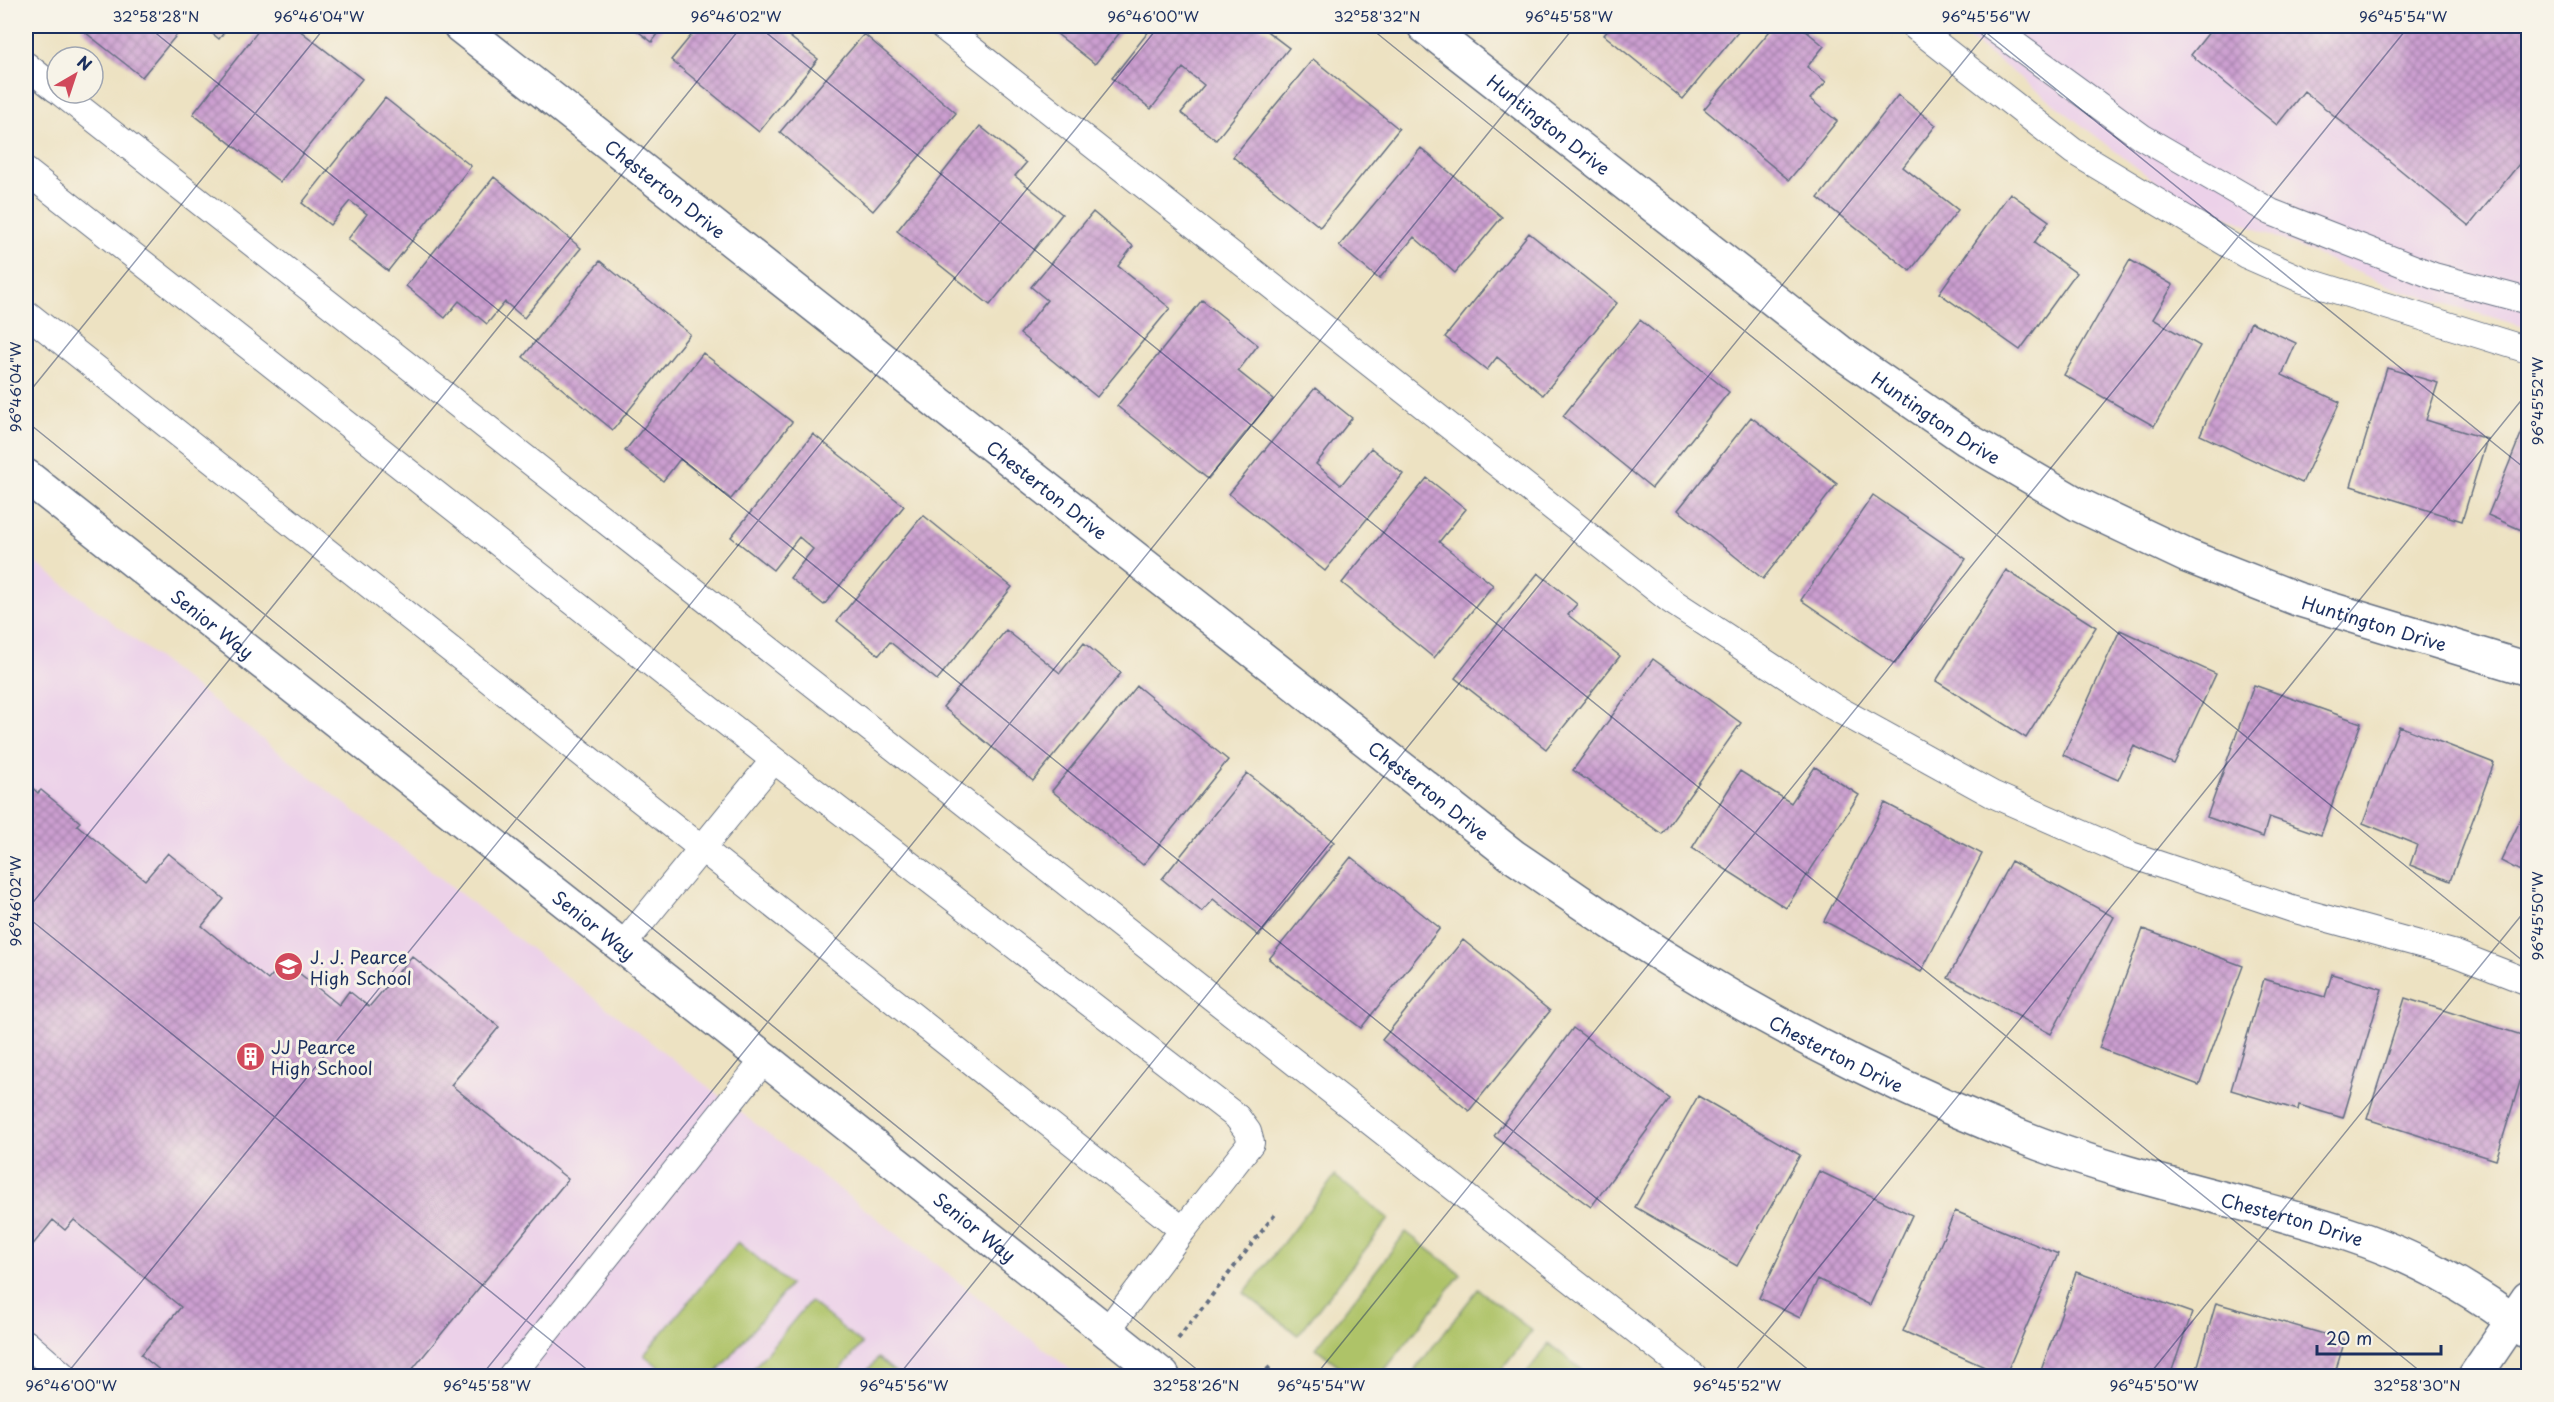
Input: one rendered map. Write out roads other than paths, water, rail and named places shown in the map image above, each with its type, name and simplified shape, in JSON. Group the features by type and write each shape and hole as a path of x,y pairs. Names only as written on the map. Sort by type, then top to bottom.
{"street":[{"name":"Chesterton Drive","path":"460,26 1513,856 1678,966 1788,1027 1920,1095 2040,1144 2119,1170 2351,1235 2404,1256 2524,1317"},
{"name":"Huntington Drive","path":"1424,26 1839,351 1966,439 2077,504 2187,556 2297,599 2529,669"},
{"name":"Senior Way","path":"26,476 765,1059 1106,1332 1167,1362"},
{"path":"2475,1377 2524,1317"}],"lane":[{"path":"942,26 1670,600 1832,706 1992,794 2131,855 2292,909 2456,954 2529,982"},
{"path":"1914,26 2073,151 2246,255 2303,280 2529,350"},
{"path":"1990,26 2142,137 2271,212 2434,276 2529,301"},
{"path":"26,65 45,80"},
{"path":"76,105 1694,1377"},
{"path":"26,171 774,760 1237,1117 1248,1132 1251,1143 1106,1332"},
{"path":"26,313 1183,1230"},
{"path":"622,946 774,760"},
{"path":"511,1377 765,1059"},
{"path":"26,1343 64,1377"}],"place":[{"name":"J. J. Pearce High School","path":"289,966"},
{"name":"JJ Pearce High School","path":"250,1056"}]}
